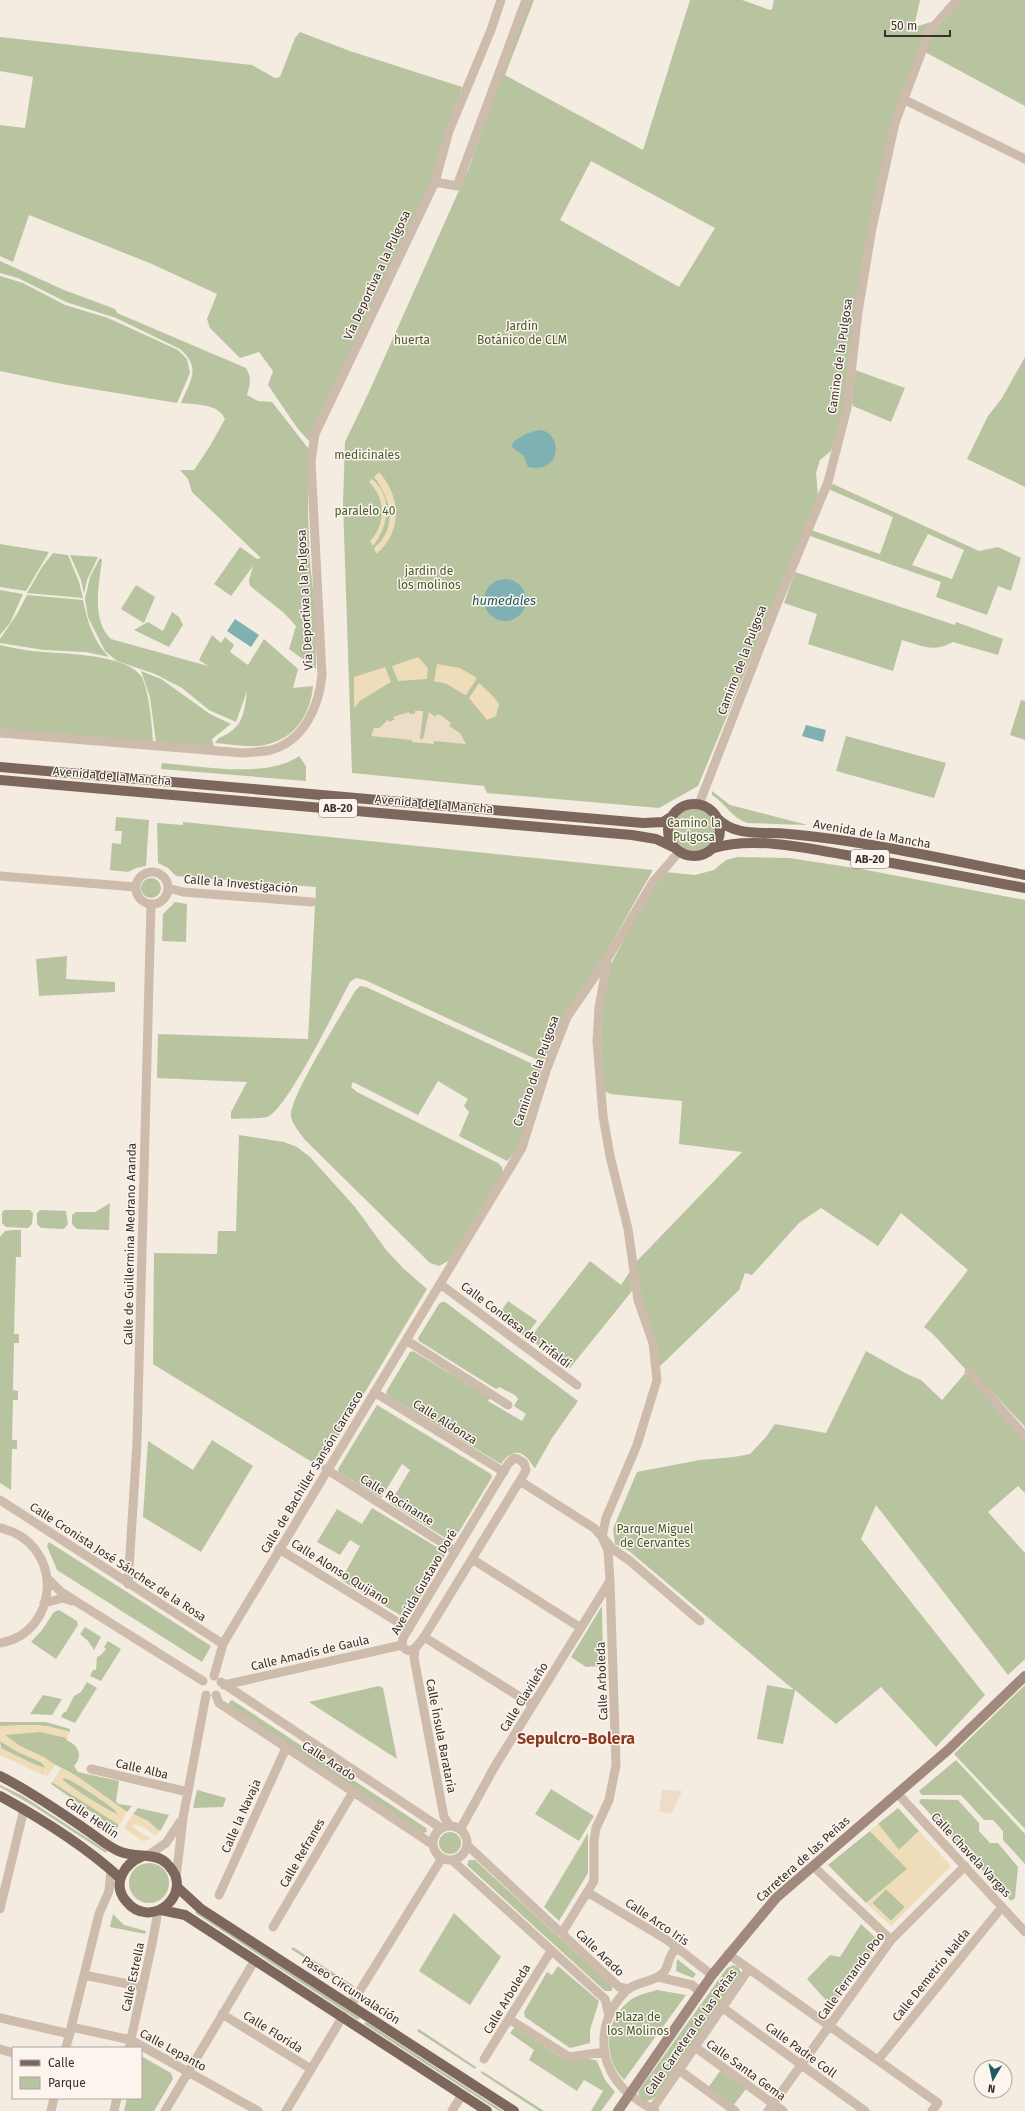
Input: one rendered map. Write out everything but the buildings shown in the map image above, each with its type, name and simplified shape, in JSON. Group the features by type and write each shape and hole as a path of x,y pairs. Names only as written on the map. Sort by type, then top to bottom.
{"main road":[{"name":"Avenida de la Mancha","path":"0,767 643,823 663,822 671,817"},
{"name":"Avenida de la Mancha","path":"0,780 632,835 656,839 676,850"},
{"name":"AB-20","path":"671,817 682,807 690,804 699,804"},
{"path":"699,804 708,808 717,818 720,826 720,834 714,848"},
{"path":"671,817 668,832 676,850"},
{"name":"Avenida de la Mancha","path":"717,818 730,828 746,832 781,833 826,838 1025,875"},
{"name":"Avenida de la Mancha","path":"714,848 727,844 741,843 812,849 1025,888"},
{"name":"AB-20","path":"676,850 694,857 708,853 714,848"},
{"name":"Carretera de las Peñas","path":"618,2111 712,1975 776,1898 948,1750 1025,1676"},
{"name":"Calle Hellín","path":"0,1776 22,1787 120,1852 145,1856"},
{"path":"0,1796 24,1809 105,1864 120,1880"},
{"path":"145,1856 157,1857 166,1862 172,1869 176,1883 174,1896 169,1904 159,1910 148,1913 131,1907 124,1900 120,1880 125,1868 133,1860 145,1856"},
{"name":"Paseo Circunvalación","path":"176,1883 196,1906 514,2111"},
{"path":"159,1910 185,1915 343,2016 487,2111"}],"street":[{"name":"Vía Deportiva a la Pulgosa","path":"0,733 243,753 271,750 280,746 298,733 309,719 318,700 322,674 311,461 315,434 435,182 449,131 491,30 501,0"},
{"path":"435,182 456,186 526,0"},
{"name":"Camino de la Pulgosa","path":"699,804 777,604 828,482 847,408 858,312 872,228 896,124 930,32 957,0"},
{"path":"905,100 1025,159"},
{"name":"Camino de la Pulgosa","path":"440,1284 522,1148 547,1068 567,1017 609,956 653,882 676,850"},
{"path":"152,872 161,875 167,883 168,888 163,900 151,904 142,900 138,896 136,887 142,875 152,872"},
{"path":"0,876 136,887"},
{"name":"Calle la Investigación","path":"168,888 183,892 312,902"},
{"name":"Calle de Guillermina Medrano Aranda","path":"128,1584 137,1443 151,904"},
{"path":"602,1537 606,1518 637,1445 657,1380 653,1343 638,1300 628,1229 610,1156 603,1116 597,1042 599,1008 609,956"},
{"name":"Calle de Bachiller Sansón Carrasco","path":"220,1681 223,1644 326,1469 440,1284"},
{"name":"Calle Condesa de Trifaldi","path":"440,1284 577,1386"},
{"path":"406,1340 508,1405"},
{"path":"970,1372 1025,1436"},
{"name":"Calle Aldonza","path":"374,1392 504,1472"},
{"name":"Avenida Gustavo Doré","path":"518,1458 526,1466 520,1481 424,1637 415,1650 407,1650 402,1645 402,1641 510,1461 518,1458"},
{"name":"Calle Rocinante","path":"326,1469 455,1551"},
{"path":"520,1481 594,1528 613,1549 630,1561 700,1621"},
{"name":"Calle Cronista José Sánchez de la Rosa","path":"0,1500 223,1644"},
{"path":"0,1528 23,1537 34,1546 41,1557 48,1579 44,1603 38,1616 24,1632 6,1642 0,1643"},
{"name":"Calle Arboleda","path":"562,1933 594,1881 594,1840 596,1828 609,1800 616,1765 610,1581 608,1550 602,1537"},
{"name":"Calle Alonso Quijano","path":"279,1549 409,1629"},
{"path":"472,1559 581,1628"},
{"path":"48,1579 77,1602 202,1681"},
{"name":"Calle Clavileño","path":"460,1828 533,1705 610,1581"},
{"path":"44,1603 63,1598 77,1602"},
{"path":"424,1637 533,1705"},
{"name":"Calle Amadís de Gaula","path":"220,1681 402,1645"},
{"name":"Calle Ínsula Barataria","path":"415,1650 414,1658 446,1827"},
{"path":"176,1883 183,1818 206,1695 201,1686 202,1681 207,1677 220,1681 221,1690 216,1695 206,1695"},
{"name":"Calle Arado","path":"220,1681 446,1827"},
{"name":"Calle Arado","path":"216,1695 219,1703 432,1844"},
{"name":"Calle la Navaja","path":"219,1895 286,1748"},
{"name":"Calle Alba","path":"91,1769 188,1792"},
{"name":"Calle Refranes","path":"274,1927 353,1792"},
{"name":"Calle Chavela Vargas","path":"898,1794 966,1866 1025,1932"},
{"path":"0,1909 2,1892 24,1809"},
{"path":"145,1856 166,1843 176,1831 183,1818"},
{"path":"452,1860 460,1857 465,1852 467,1845 466,1837 460,1828 446,1827 436,1833 432,1844 436,1852 442,1858 452,1860 605,1999 609,2016"},
{"name":"Calle Arado","path":"467,1845 619,1987 629,1989"},
{"path":"351,2005 442,1858"},
{"path":"813,1866 891,1940"},
{"name":"Calle Fernando Poo","path":"771,2108 891,1940 966,1866"},
{"path":"66,2047 99,1914 109,1891 111,1870"},
{"path":"109,1891 120,1880"},
{"name":"Calle Arco Iris","path":"587,1892 667,1940 712,1975"},
{"name":"Calle Demetrio Nalda","path":"878,2060 1002,1907"},
{"name":"Calle Estrella","path":"130,2044 159,1910"},
{"path":"654,2110 629,2094 616,2080 604,2052 604,2028 615,2004 629,1989 658,1977 667,1967 670,1954 675,1950 679,1950"},
{"name":"Calle Arboleda","path":"484,2059 551,1951"},
{"path":"728,1954 938,2103 932,2111"},
{"path":"165,2111 255,1960"},
{"name":"Calle Carretera de las Peñas","path":"654,2110 679,2070 749,1969"},
{"path":"84,1974 143,1987"},
{"path":"658,1977 692,1985 700,1992"},
{"name":"Calle Arado","path":"605,1999 613,1998 629,1989"},
{"name":"Calle Padre Coll","path":"723,2008 866,2111"},
{"name":"Calle Florida","path":"222,2014 311,2069"},
{"path":"286,2111 343,2016"},
{"name":"Calle Lepanto","path":"0,2018 70,2030 130,2044"},
{"path":"509,2019 569,2057 604,2052"},
{"name":"Calle Santa Gema","path":"695,2048 771,2108 783,2111"},
{"path":"0,2050 12,2053"},
{"name":"Calle Lepanto","path":"142,2050 188,2072 258,2111"},
{"path":"679,2070 734,2111"},
{"path":"452,2111 462,2094"},
{"path":"51,2111 54,2099"},
{"path":"114,2111 117,2099"}],"green space":[{"path":"529,0 534,0 505,75 643,150 690,0 742,0 770,10 772,9 774,0 920,0 914,27 935,21 892,120 845,406 838,436 830,452 820,460 816,473 818,496 698,786 659,808 487,793 484,786 352,773 343,503 345,442 369,392 469,168","holes":["591,161 715,228 679,287 560,220"]},
{"path":"962,0 1025,0 1025,106 925,52 932,33"},
{"path":"300,32 350,51 462,87 431,184 310,442 298,429 268,385 273,371 259,352 240,358 210,328 207,319 217,294 152,264 29,215 13,262 0,256 0,125 25,128 33,77 0,71 0,37 252,65 275,78 280,77 295,38"},
{"path":"0,261 64,290 115,309 117,313 246,368 250,381 247,395 258,401 272,402 308,448 308,515 310,562 316,618 316,669 289,649 296,626 283,612 250,586 249,580 253,566 231,596 214,584 240,547 257,559 261,558 192,492 188,479 180,470 194,470 210,446 225,419 222,414 212,407 181,403 192,375 191,362 187,356 180,349 116,318 66,302 18,278 0,273"},
{"path":"0,276 23,283 65,305 108,318 178,350 187,359 190,373 177,403 62,384 0,371"},
{"path":"1025,357 1025,487 967,459 988,416 1002,398"},
{"path":"855,370 905,388 891,422 853,406"},
{"path":"833,484 979,551 998,547 1021,558 1011,591 998,586 987,615 936,597 941,582 810,536 811,530 880,554 893,517 828,489","holes":["928,534 964,550 952,579 912,565"]},
{"path":"0,544 49,552 26,591 0,587"},
{"path":"53,553 68,555 79,582 83,598 27,593 42,567"},
{"path":"70,555 98,557 87,580 84,594 81,580"},
{"path":"100,558 102,560 98,591 99,612 105,631 111,639 208,666 199,660 212,635 221,643 225,637 234,645 230,652 248,665 264,639 298,669 293,688 313,686 308,708 297,727 280,740 270,744 242,746 215,743 238,724 243,714 247,691 236,722 209,710 182,688 155,674 117,661 105,651 88,617 85,599 90,577"},
{"path":"795,572 955,625 956,622 1003,639 998,655 953,642 933,648 902,640 893,671 808,644 817,614 784,603"},
{"path":"136,585 155,597 144,623 121,609"},
{"path":"0,590 23,594 10,623 0,635"},
{"path":"27,595 83,600 95,638 109,657 86,652 44,650 0,643 0,639 17,614"},
{"path":"172,612 179,617 183,625 169,647 134,630 148,622 163,631"},
{"path":"0,645 29,651 90,656 121,663 133,668 141,676 146,689 150,708 153,742 0,729"},
{"path":"141,671 161,679 210,714 231,724 212,739 214,747 156,742 150,697"},
{"path":"1021,700 1025,701 1025,740 1010,735"},
{"path":"846,736 946,763 934,798 836,771"},
{"path":"299,756 306,766 306,781 161,769 162,763 214,768 252,769 285,763"},
{"path":"712,791 730,805 808,825 747,823 737,818 712,795"},
{"name":"Camino la Pulgosa","path":"690,809 698,809 706,812 712,818 715,830 712,842 706,848 698,851 690,851 682,848 676,842 673,834 673,826 676,818 682,812"},
{"path":"116,817 149,820 146,866 136,868 128,872 110,870 112,843 121,844 122,831 115,831"},
{"path":"183,822 653,870 546,1058 540,1061 365,980 356,978 350,982 311,1056 276,1111 264,1118 231,1119 231,1112 247,1082 157,1078 158,1034 308,1039 316,887 176,876 168,868 158,863 157,823 183,825"},
{"name":"Parque Miguel de Cervantes","path":"738,857 789,858 861,869 1025,900 1025,1427 970,1368 1025,1437 1025,1493 1018,1486 988,1512 1025,1553 1025,1659 1008,1675 876,1505 861,1539 985,1695 936,1747 881,1687 836,1724 795,1690 783,1744 757,1739 767,1685 794,1690 629,1551 615,1544 613,1529 637,1472 700,1460 750,1454 766,1437 775,1424 826,1433 866,1351 907,1374 921,1380 942,1400 967,1371 932,1333 924,1327 968,1270 901,1213 878,1246 821,1208 799,1223 752,1275 745,1273 739,1290 658,1368 639,1301 636,1262 742,1152 679,1144 682,1101 610,1094 602,1089 599,1023 611,964 648,894 665,872 695,875 714,870 726,860"},
{"path":"147,878 155,878 161,884 161,892 155,898 147,898 141,892 141,884"},
{"path":"175,902 187,904 186,942 162,941 163,914"},
{"path":"67,956 66,979 115,982 115,992 39,996 36,959"},
{"path":"360,986 366,987 537,1066 540,1069 542,1077 528,1122 518,1146 513,1155 507,1161 459,1136 469,1112 464,1106 468,1099 438,1081 418,1115 353,1082 351,1087 357,1092 498,1163 502,1167 503,1173 450,1260 439,1266 430,1263 305,1140 295,1126 291,1117 292,1108 307,1075 355,991"},
{"path":"239,1135 284,1142 297,1147 310,1157 355,1207 387,1251 403,1268 427,1289 320,1467 153,1364 154,1253 217,1254 218,1231 236,1231"},
{"path":"110,1203 109,1230 77,1229 72,1224 72,1215 76,1212 95,1212"},
{"path":"4,1210 30,1210 33,1213 32,1224 28,1228 6,1227 2,1223 2,1213"},
{"path":"40,1210 66,1211 68,1224 64,1229 41,1228 37,1224 37,1213"},
{"path":"21,1230 21,1257 16,1257 14,1334 19,1334 19,1343 14,1343 13,1390 18,1391 18,1400 13,1400 12,1440 17,1440 17,1449 12,1449 11,1490 0,1483 0,1237 5,1231"},
{"path":"590,1261 621,1285 631,1270 632,1291 570,1368 529,1339"},
{"path":"508,1301 537,1321 525,1337 497,1317"},
{"path":"445,1302 578,1401 552,1438 535,1468 528,1459 520,1453 509,1455 501,1464 387,1395 386,1392 410,1352 413,1351 490,1398 488,1401 522,1421 526,1414 514,1406 518,1399 515,1395 499,1387 496,1389 419,1341 418,1338 439,1304"},
{"path":"377,1405 491,1474 492,1477 454,1540 450,1541 390,1503 410,1470 402,1464 381,1498 339,1472 338,1469"},
{"path":"212,1440 253,1466 201,1552 143,1517 148,1441 193,1470"},
{"path":"372,1508 445,1552 445,1555 408,1618 405,1618 341,1580 360,1546 350,1540 340,1555 317,1542 337,1509 362,1524"},
{"path":"49,1542 211,1646 202,1662 57,1570 47,1546"},
{"path":"602,1606 603,1666 586,1667 571,1657"},
{"path":"59,1610 77,1621 78,1625 56,1659 31,1642 42,1630 54,1612"},
{"path":"85,1627 101,1637 94,1650 88,1641 80,1634"},
{"path":"108,1641 121,1649 101,1681 90,1676 93,1670 96,1670 97,1657 106,1649 104,1647"},
{"path":"87,1682 97,1688 75,1723 61,1717 64,1712 66,1712 74,1696 81,1692"},
{"path":"1025,1685 1025,1829 954,1754"},
{"path":"379,1686 383,1688 397,1759 309,1702"},
{"path":"43,1695 62,1699 52,1715 30,1714"},
{"path":"232,1700 426,1828 427,1832 423,1833 229,1706 229,1702"},
{"path":"0,1722 46,1722 70,1729 70,1732 47,1726 0,1726"},
{"path":"14,1732 41,1732 67,1738 66,1740 74,1745 79,1754 79,1758 74,1766 78,1772 119,1781 116,1801 119,1804 132,1806 127,1812 75,1775 20,1746 5,1736 5,1734"},
{"path":"0,1741 18,1752 41,1762 46,1768 43,1768 1,1748"},
{"path":"956,1760 1025,1834 1025,1864 1003,1840 1003,1831 993,1820 984,1820 961,1795 922,1795 919,1791"},
{"path":"64,1777 102,1800 118,1814 99,1805 73,1788 62,1780"},
{"path":"52,1782 119,1825 116,1829 51,1784"},
{"path":"0,1785 23,1796 107,1851 106,1853 32,1805 0,1787"},
{"path":"551,1789 594,1816 579,1841 535,1814"},
{"path":"197,1790 226,1798 223,1807 193,1808"},
{"path":"921,1799 958,1800 979,1823 979,1831 990,1843 998,1843 1018,1867 1015,1898 1011,1901 977,1864 976,1856 966,1844 957,1843 919,1802"},
{"path":"138,1808 169,1815 161,1830 159,1831 148,1821 133,1814"},
{"path":"898,1808 919,1831 899,1850 878,1824"},
{"path":"870,1831 928,1889 886,1887 866,1903 828,1865"},
{"path":"450,1832 458,1835 461,1843 458,1851 450,1854 442,1851 439,1843 442,1835"},
{"path":"588,1833 588,1873 559,1921 544,1907"},
{"path":"469,1860 475,1860 612,1986 612,1991 605,1991 467,1865"},
{"path":"149,1863 163,1869 169,1883 163,1897 149,1903 135,1897 129,1883 135,1869"},
{"path":"886,1889 905,1907 891,1921 872,1903"},
{"path":"196,1911 360,2018 358,2020 195,1913"},
{"path":"454,1913 501,1957 470,2005 419,1971"},
{"path":"113,1914 124,1925 146,1931 145,1934 110,1927"},
{"path":"861,1924 879,1941 832,2007 807,1979 830,1955 840,1957"},
{"path":"293,1947 354,1986 353,1989 291,1949"},
{"path":"677,1959 696,1974 693,1978 676,1971"},
{"path":"733,1965 738,1967 741,1972 739,1980 655,2097 650,2100 641,2098 638,2093 640,2089 727,1968"},
{"path":"558,1966 599,2001 590,2030 590,2043 570,2048 525,2017 524,2012 547,1972 552,1975"},
{"name":"Plaza de los Molinos","path":"657,1990 686,1995 624,2080 612,2062 610,2051 609,2041 614,2020 620,2010 628,2002 642,1994"},
{"path":"366,2022 503,2111 499,2111 364,2024"},
{"path":"515,2027 565,2060 589,2059 597,2061 605,2080 615,2092 601,2111 591,2111 603,2091 584,2080 577,2091 529,2060 534,2050 510,2033"},
{"path":"419,2029 476,2067 475,2069 417,2031"},
{"path":"142,2057 171,2073 173,2079 154,2111 124,2111 127,2099 142,2099"},
{"path":"482,2071 544,2111 539,2111 481,2073"},
{"path":"720,2071 746,2089 733,2106 708,2088"}],"sand":[{"path":"379,472 392,492 396,514 395,525 391,535 385,545 376,554 374,548 387,532 389,523 388,504 385,495 374,477"},
{"path":"372,479 384,494 386,503 385,521 373,546 370,541 379,527 382,512 379,496 369,482"},
{"path":"418,657 428,668 427,679 398,681 392,666"},
{"path":"437,664 460,668 477,678 466,695 447,684 434,681"},
{"path":"385,667 391,682 361,700 354,708 354,677"},
{"path":"479,683 499,704 496,716 487,720 469,698"},
{"path":"40,1725 70,1732 67,1738 41,1732 5,1735 20,1746 44,1757 55,1765 47,1777 45,1770 45,1776 0,1755 0,1748 46,1768 41,1762 18,1752 0,1741 0,1726"},
{"path":"61,1768 78,1777 127,1812 119,1825 52,1782","holes":["63,1778 83,1787 102,1800 118,1814 108,1810 63,1780"]},
{"path":"133,1814 148,1821 159,1831 155,1836 145,1828 134,1824 134,1828 151,1839 142,1841 124,1828"},
{"path":"878,1824 899,1850 919,1831 951,1866 891,1926 866,1903 907,1869 870,1831","holes":["886,1889 905,1907 891,1921 872,1903"]}],"shaded area":[{"path":"415,711 423,711 420,739 423,739 429,712 435,717 437,714 442,716 451,723 449,726 460,733 466,744 434,741 434,744 371,736 374,728 379,728 388,720 390,722 395,719 393,717 409,712 410,714 415,714"},
{"path":"662,1790 682,1791 671,1814 659,1811"}],"water":[{"path":"539,430 547,432 552,437 556,452 548,465 540,468 528,467 524,456 512,447 513,442 526,434"},
{"name":"humedales","path":"501,579 509,579 520,585 526,596 526,604 520,615 509,621 501,621 490,615 484,604 484,596 490,585"},
{"path":"235,619 259,635 251,647 227,631"},
{"path":"806,725 826,730 823,742 802,736"}],"district":[{"name":"Sepulcro-Bolera","path":"576,1738"}],"park label":[{"name":"Jardín Botánico de CLM","path":"522,333"},
{"name":"huerta","path":"412,340"},
{"name":"medicinales","path":"367,455"},
{"name":"paralelo 40","path":"365,511"},
{"name":"jardin de los molinos","path":"429,578"}]}
